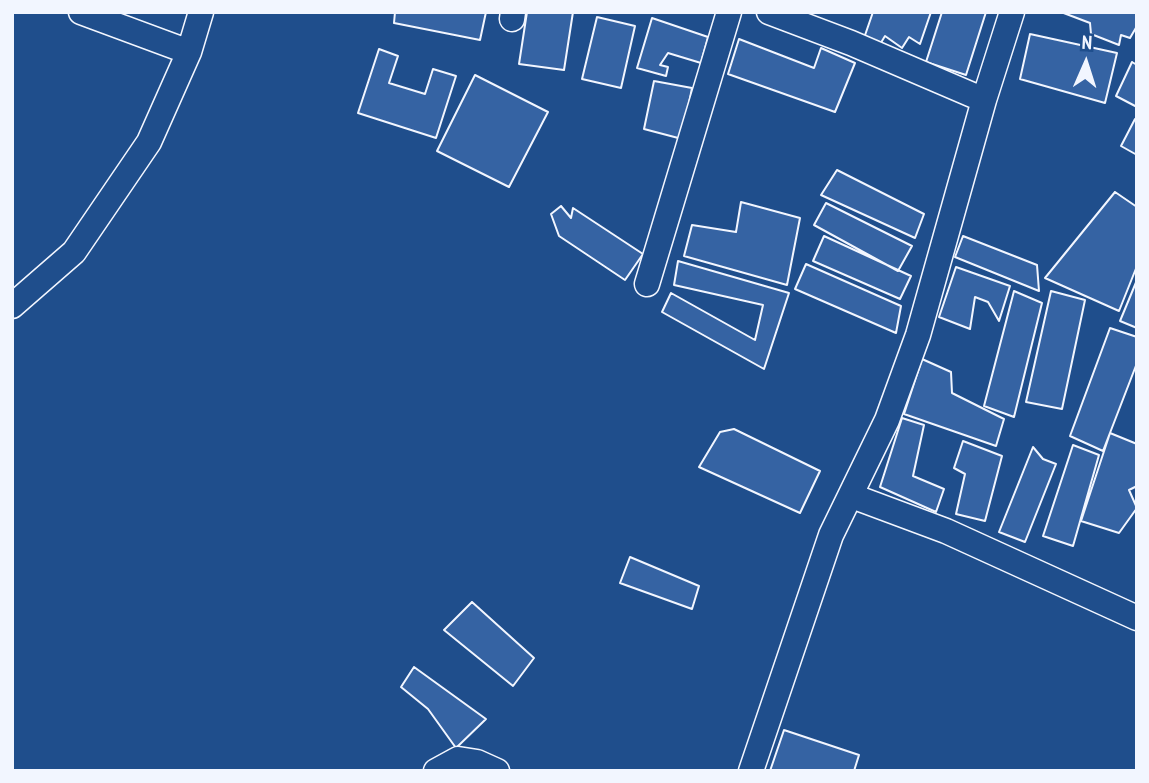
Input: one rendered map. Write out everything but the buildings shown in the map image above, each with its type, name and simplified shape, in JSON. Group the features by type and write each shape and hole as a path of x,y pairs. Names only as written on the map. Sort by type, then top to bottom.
{"street":[{"path":"81,12 189,52"},
{"path":"12,306 74,252 149,142 189,52 201,12"},
{"path":"646,284 729,12"},
{"path":"769,12 851,43 984,100"},
{"path":"751,771 831,536 887,420 918,335 984,100 1012,12"},
{"path":"852,496 946,531 1137,618"},
{"path":"436,771 458,759 477,762 497,771"}]}
